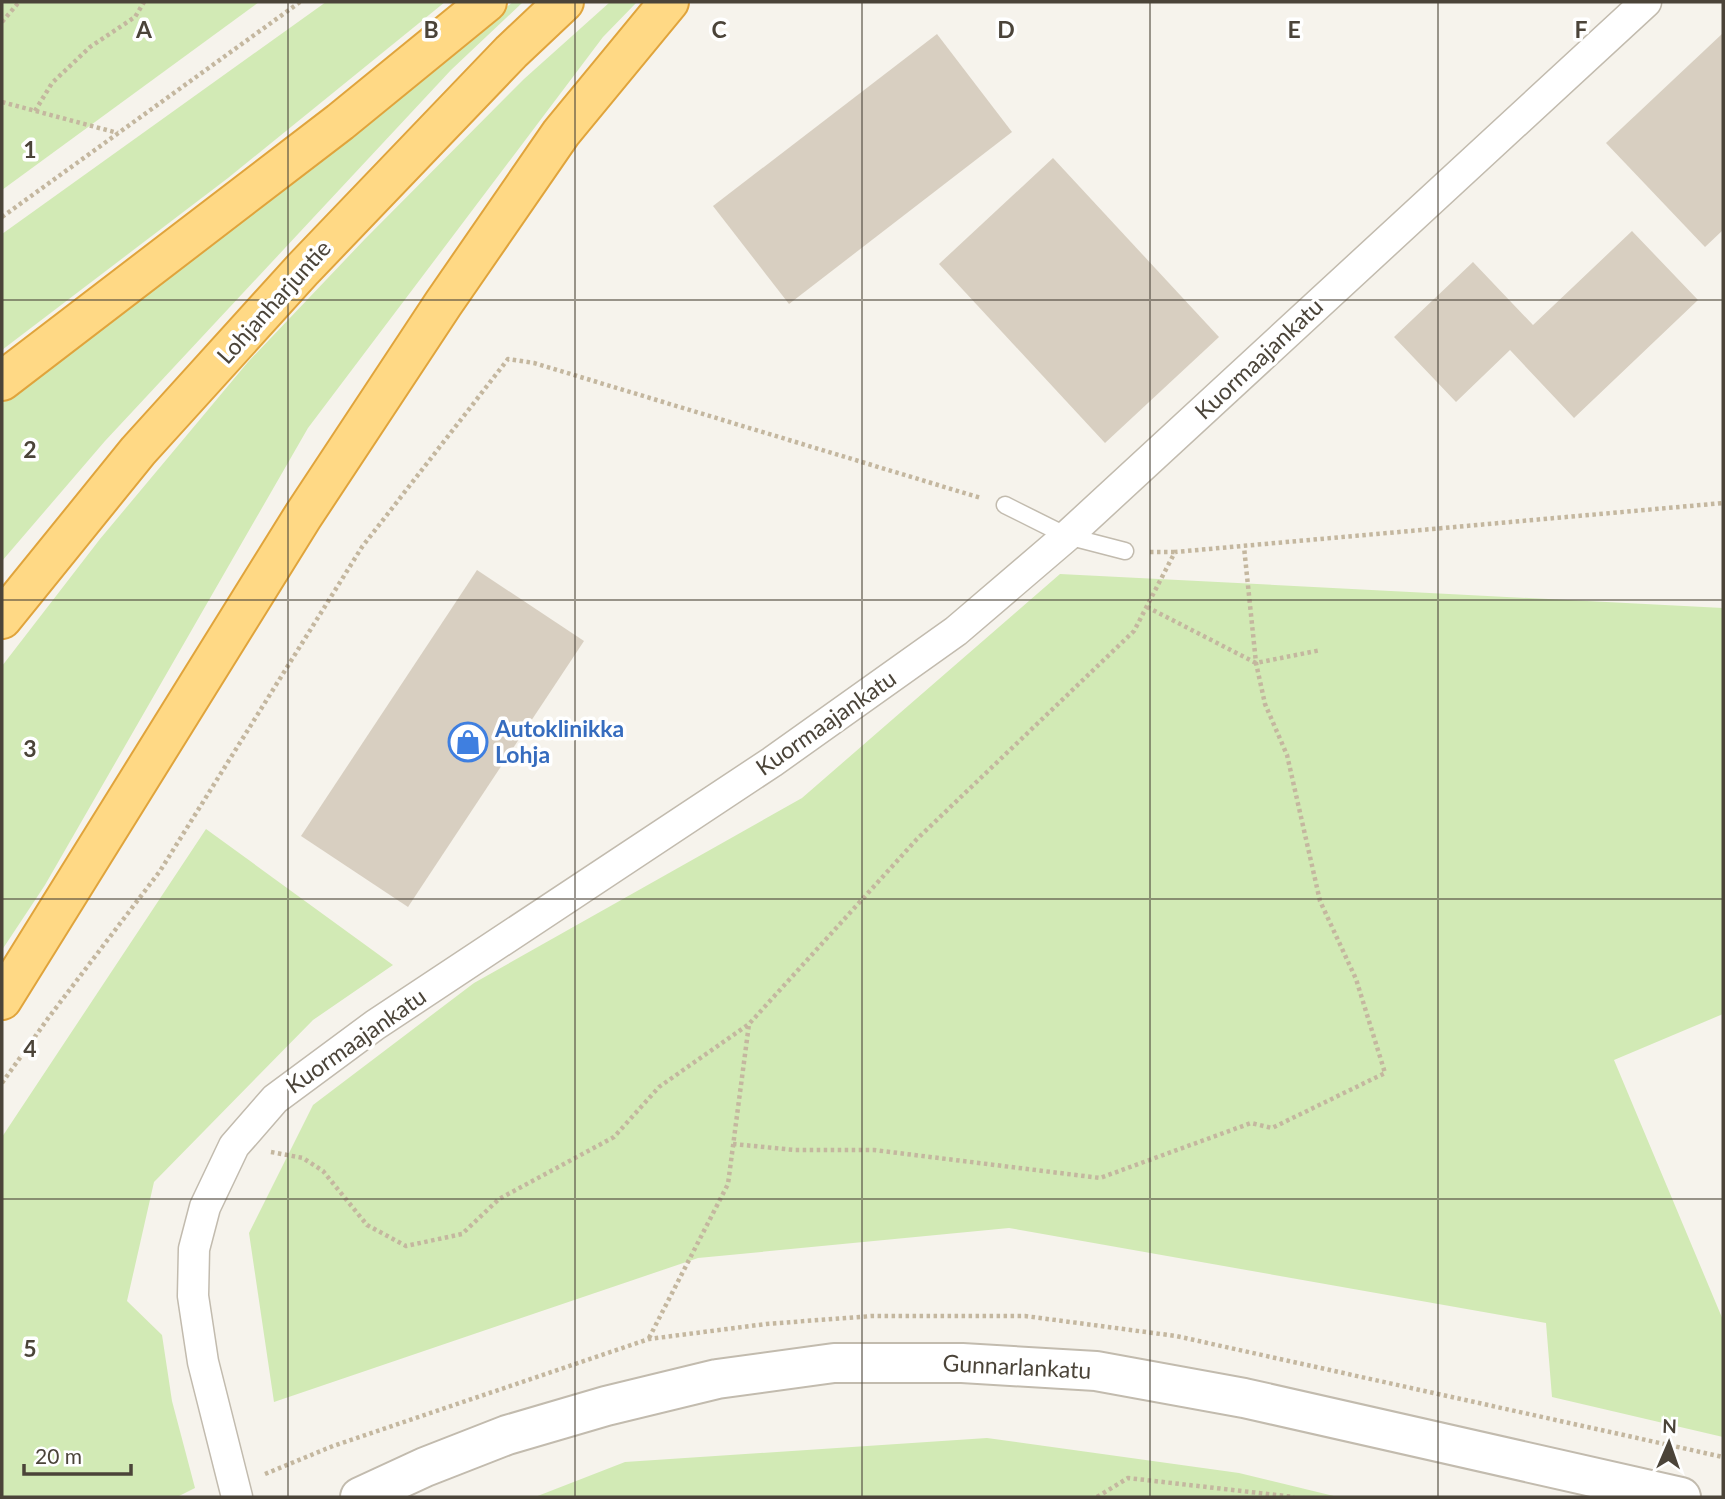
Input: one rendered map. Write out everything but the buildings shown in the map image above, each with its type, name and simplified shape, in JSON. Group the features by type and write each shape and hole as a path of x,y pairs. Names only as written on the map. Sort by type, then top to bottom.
{"highway":[{"path":"2,380 340,122 487,2"},
{"name":"Lohjanharjuntie","path":"2,619 138,451 303,269 511,52 564,2"},
{"path":"2,999 296,527 443,304 561,133 669,2"}],"street":[{"name":"Kuormaajankatu","path":"237,1497 204,1362 193,1296 194,1249 205,1207 234,1146 275,1099 342,1050 772,762 956,631 1067,536 1646,2"},
{"name":"Gunnarlankatu","path":"360,1497 425,1467 507,1435 606,1406 717,1380 834,1363 962,1363 1096,1371 1217,1393 1681,1497"}],"lane":[{"path":"1005,505 1067,536 1125,551"}],"path":[{"path":"2,22 19,2"},
{"path":"35,111 52,83 90,47 135,17 144,2"},
{"path":"2,217 300,2"},
{"path":"2,102 118,133"},
{"path":"2,1083 160,871 362,547 508,359 534,363 1005,505"},
{"path":"234,1146 303,1158 323,1171 367,1225 406,1246 462,1234 499,1199 614,1137 659,1087 750,1024 917,839 1134,631 1175,552 1723,503"},
{"path":"733,1144 795,1150 874,1150 1100,1178 1251,1123 1272,1128 1384,1073 1356,979 1320,901 1287,755 1265,704 1256,663 1244,547"},
{"path":"1147,607 1256,663 1321,650"},
{"path":"649,1339 728,1184 750,1024"},
{"path":"1097,1497 1128,1478 1294,1497"}],"green space":[{"path":"2,2 259,2 2,190"},
{"path":"326,2 445,2 228,178 2,350 2,234"},
{"path":"513,2 523,2 451,70 105,441 2,561 2,399"},
{"path":"610,2 637,2 603,37 308,428 45,885 2,950 2,666 100,539 248,362 364,240 524,79"},
{"path":"1060,574 1723,608 1723,1014 1614,1060 1723,1320 1723,1437 1552,1397 1546,1323 1009,1228 698,1258 274,1402 249,1233 313,1105 474,983 802,798"},
{"path":"206,829 393,965 313,1020 154,1182 127,1301 162,1335 172,1401 195,1488 177,1497 2,1497 2,1137"},
{"path":"987,1438 1239,1473 1338,1497 535,1497 625,1462"}],"place":[{"name":"Autoklinikka Lohja","path":"468,742"}]}
